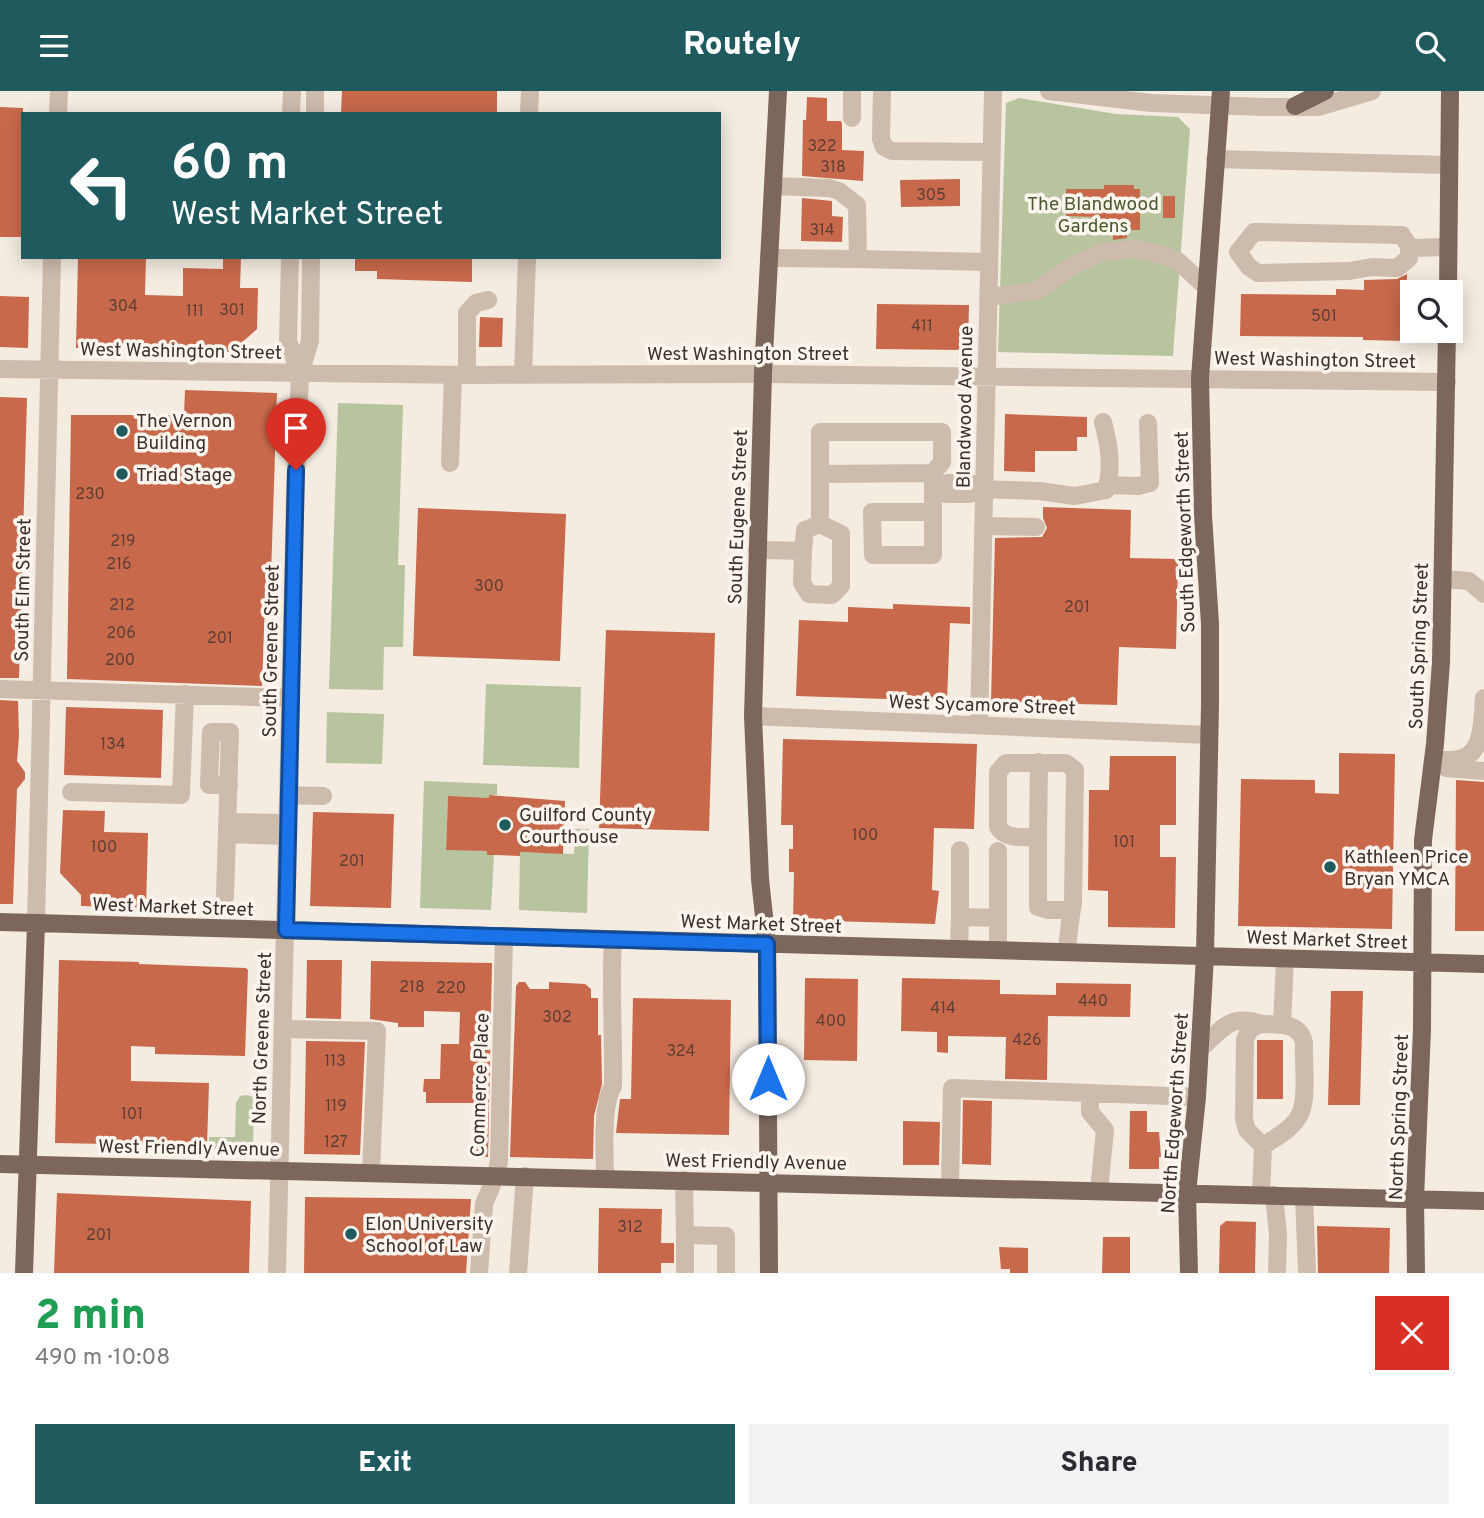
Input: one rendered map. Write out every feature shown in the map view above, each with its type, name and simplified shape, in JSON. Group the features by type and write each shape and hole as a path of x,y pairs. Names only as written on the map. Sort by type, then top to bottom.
{"main road":[{"name":"South Eugene Street","path":"769,1273 767,944 760,879 753,716 764,374 778,91"},
{"path":"1295,106 1325,91"},
{"path":"1448,280 1450,91"},
{"name":"South Edgeworth Street","path":"1205,956 1210,624 1203,515 1200,378 1222,96"},
{"name":"South Spring Street","path":"1423,963 1423,840 1433,764 1441,661 1447,343"},
{"name":"West Market Street","path":"0,922 1484,964"},
{"path":"24,1273 36,923"},
{"name":"North Edgeworth Street","path":"1189,1273 1187,1193 1197,1097 1205,956"},
{"name":"North Spring Street","path":"1416,1273 1415,1199 1423,963"},
{"name":"West Friendly Avenue","path":"0,1164 1484,1201"}],"street":[{"path":"58,112 59,91"},
{"path":"291,112 292,91"},
{"path":"314,112 315,91"},
{"path":"529,112 530,91"},
{"path":"852,91 852,118"},
{"path":"882,91 881,139 884,147 892,151 991,152"},
{"name":"Blandwood Avenue","path":"979,725 983,526 980,489 986,377 993,91"},
{"path":"1049,91 1114,100 1222,96 1318,107 1372,91"},
{"path":"1215,159 1449,165"},
{"path":"773,185 829,188 839,191 857,205 858,259"},
{"path":"1254,232 1402,235 1409,248 1409,258 1397,268 1258,272 1249,267 1238,252 1254,232"},
{"path":"1409,248 1448,247"},
{"path":"988,297 1036,291 1073,265 1102,252 1135,249 1178,261 1206,287"},
{"path":"1209,251 1238,252"},
{"path":"769,258 988,262"},
{"name":"South Elm Street","path":"36,923 52,259"},
{"name":"South Greene Street","path":"290,259 288,341 300,373"},
{"name":"South Greene Street","path":"286,930 295,495 300,373 310,341 311,259"},
{"path":"523,375 527,259"},
{"path":"450,463 467,313 476,303 488,300"},
{"name":"West Washington Street","path":"0,369 1447,382"},
{"path":"820,474 936,483 946,494 970,494 980,489 1038,491 1075,496 1106,489 1108,485 1111,473 1108,440 1103,422"},
{"path":"1108,485 1144,486 1150,483 1148,423"},
{"path":"820,524 820,432 942,432 942,462 936,483 933,512"},
{"path":"820,524 841,534 841,586 832,595 809,594 803,583 803,551 805,530 820,524"},
{"path":"983,526 1036,527"},
{"path":"757,550 803,551"},
{"path":"1443,579 1469,582 1484,594"},
{"path":"0,689 290,698"},
{"path":"71,792 181,795 186,694"},
{"path":"1433,764 1474,753 1481,743 1484,698"},
{"name":"West Sycamore Street","path":"753,716 1208,735"},
{"path":"1040,762 1037,902 1040,909 1072,907"},
{"path":"1038,837 1012,837 1000,832 997,824 998,776 1000,768 1006,763 1069,764 1075,770 1072,907 1067,952"},
{"path":"1433,764 1484,771"},
{"path":"225,897 229,785"},
{"path":"288,795 323,796"},
{"path":"228,828 287,830"},
{"path":"959,949 967,917 960,851"},
{"path":"998,851 998,950"},
{"path":"967,917 998,918"},
{"name":"North Greene Street","path":"277,1273 286,930"},
{"name":"Commerce Place","path":"479,1273 484,1204 499,1161 504,936"},
{"path":"604,1178 609,1093 614,1086 614,1014 610,983 613,939"},
{"path":"1282,1025 1284,959"},
{"path":"1200,1049 1234,1020 1295,1027 1302,1034 1303,1103 1300,1115 1288,1130 1263,1146"},
{"path":"1262,1024 1253,1026 1245,1040 1244,1119 1248,1131 1263,1146 1268,1195 1278,1234 1277,1273"},
{"path":"283,1029 377,1031 371,1172"},
{"path":"950,1187 952,1088 1197,1097"},
{"path":"1090,1093 1090,1112 1105,1130 1099,1191"},
{"path":"518,1273 525,1176"},
{"path":"684,1180 685,1273"},
{"path":"1304,1196 1307,1273"},
{"path":"685,1235 726,1236 726,1273"}],"green space":[{"name":"The Blandwood Gardens","path":"1019,98 1116,114 1178,117 1190,129 1173,356 998,352 1006,103"},
{"path":"338,403 403,405 398,565 405,565 403,647 384,647 383,690 329,689"},
{"path":"486,684 581,687 579,768 483,765"},
{"path":"327,712 384,714 382,764 326,763"},
{"path":"424,781 497,784 497,795 489,795 489,798 448,797 446,849 487,851 494,855 491,910 420,908"},
{"path":"575,829 589,829 587,913 519,910 520,852 574,854"},
{"path":"240,1096 254,1097 253,1148 247,1151 209,1149 209,1137 235,1137 236,1103"}],"building":[{"path":"342,91 497,91 497,112 341,112"},
{"path":"807,97 827,98 827,121 841,121 842,124 842,150 864,151 863,181 802,176 803,120 806,120"},
{"path":"0,107 23,108 21,237 0,237"},
{"path":"960,179 960,206 901,207 900,180"},
{"path":"1104,185 1134,185 1134,189 1140,189 1140,230 1127,230 1127,238 1113,240 1113,230 1099,230 1099,217 1066,216 1066,189 1104,189"},
{"path":"1163,196 1175,196 1175,218 1163,218"},
{"path":"802,198 832,201 832,216 843,217 842,242 801,241"},
{"path":"78,259 146,259 145,295 183,296 183,268 223,269 223,259 241,259 240,288 258,288 257,329 239,345 239,352 76,348"},
{"path":"355,259 472,259 472,282 377,279 377,271 355,271"},
{"path":"1407,274 1407,280 1400,280 1400,341 1363,340 1363,337 1240,336 1241,294 1336,295 1336,289 1364,290 1364,280 1397,279"},
{"path":"0,296 29,297 28,348 0,347"},
{"path":"877,304 969,305 968,344 962,350 876,349"},
{"path":"480,317 503,318 502,347 479,347"},
{"path":"185,390 277,393 271,575 266,575 262,686 67,679 71,415 184,415"},
{"path":"0,397 27,398 19,678 0,678"},
{"path":"1005,414 1087,417 1087,437 1077,437 1077,451 1035,451 1035,472 1004,471"},
{"path":"1043,507 1131,510 1130,558 1178,559 1176,649 1119,647 1117,705 991,702 995,538 1042,537 1047,528"},
{"path":"418,508 566,514 560,661 413,656"},
{"path":"893,604 970,607 970,624 950,623 947,701 796,696 799,620 848,622 848,607 893,609"},
{"path":"606,630 715,633 709,831 599,828"},
{"path":"0,700 18,701 17,761 25,772 25,779 17,789 13,904 0,904"},
{"path":"66,707 163,710 161,778 64,775"},
{"path":"783,739 977,744 974,829 934,828 932,890 939,891 935,924 793,920 794,872 789,872 789,849 793,849 793,825 781,825"},
{"path":"1339,753 1395,754 1392,929 1238,926 1241,779 1315,780 1315,793 1339,794"},
{"path":"1110,756 1176,756 1176,825 1160,825 1160,857 1176,857 1175,928 1108,927 1108,891 1088,890 1089,790 1109,790"},
{"path":"1456,780 1484,782 1484,931 1455,931"},
{"name":"Guilford County Courthouse","path":"489,795 565,801 563,854 520,852 520,856 487,855 487,851 446,850 448,796 489,798"},
{"path":"63,810 105,811 104,832 148,833 146,908 81,906 81,895 60,873"},
{"path":"313,812 394,814 391,908 310,906"},
{"path":"59,960 139,962 248,970 245,1056 155,1054 155,1047 131,1046 131,1081 209,1083 207,1146 55,1143"},
{"path":"307,960 342,960 341,1019 306,1018"},
{"path":"371,961 492,963 488,1157 472,1157 473,1103 426,1103 426,1092 423,1092 424,1079 440,1079 441,1044 459,1044 460,1012 424,1011 424,1027 398,1027 398,1023 370,1019"},
{"path":"805,978 858,979 857,1061 804,1060"},
{"path":"902,978 1000,980 1000,994 1056,995 1056,983 1131,984 1130,1017 1048,1016 1047,1080 1005,1079 1006,1037 948,1036 948,1053 937,1052 937,1032 901,1031"},
{"path":"519,982 525,982 530,989 549,989 549,982 585,984 591,989 591,998 598,998 602,1084 594,1116 593,1159 510,1157 516,986"},
{"path":"1331,991 1363,991 1360,1105 1328,1105"},
{"path":"633,998 731,1000 729,1135 616,1133 620,1099 631,1099"},
{"path":"1257,1040 1283,1040 1283,1099 1257,1099"},
{"path":"306,1041 365,1042 360,1155 304,1154"},
{"path":"963,1100 992,1101 991,1165 962,1164"},
{"path":"1130,1111 1147,1111 1147,1132 1159,1132 1159,1169 1129,1169"},
{"path":"903,1121 940,1122 939,1165 903,1165"},
{"path":"57,1193 251,1201 249,1273 54,1273"},
{"path":"305,1197 471,1199 466,1273 304,1273"},
{"path":"599,1208 662,1209 661,1243 674,1243 674,1263 661,1263 661,1273 598,1273"},
{"path":"1226,1221 1256,1222 1255,1273 1219,1273 1220,1226"},
{"path":"1317,1226 1390,1228 1389,1273 1318,1273"},
{"path":"1103,1237 1130,1237 1130,1273 1102,1273"},
{"path":"999,1247 1028,1248 1028,1273 1010,1273 1010,1269 1001,1269"}],"place":[{"name":"The Vernon Building","path":"122,431"},
{"name":"Triad Stage","path":"122,474"},
{"name":"Guilford County Courthouse","path":"505,825"},
{"name":"Kathleen Price Bryan YMCA","path":"1330,867"},
{"name":"Elon University School of Law","path":"351,1234"}],"route":[{"path":"296,470 286,930 767,944 768,1079"}]}
